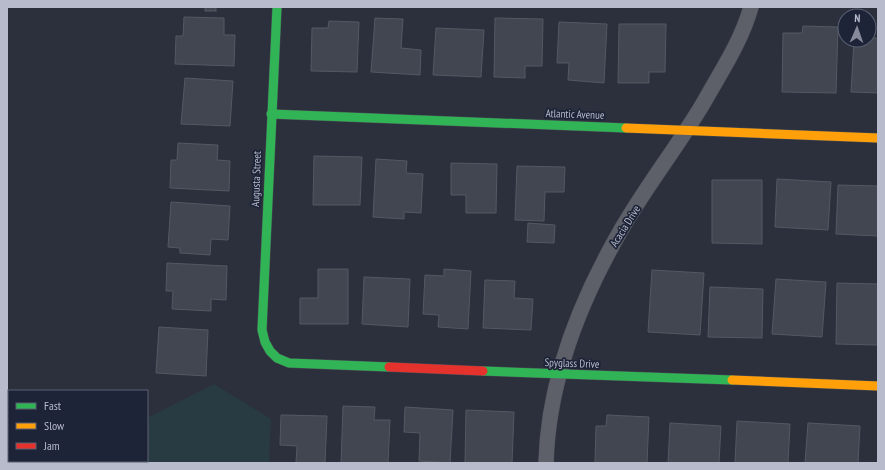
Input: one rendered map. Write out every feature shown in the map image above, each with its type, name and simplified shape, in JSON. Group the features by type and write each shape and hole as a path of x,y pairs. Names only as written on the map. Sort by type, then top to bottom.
{"street":[{"name":"Augusta Street","path":"268,352 264,342 262,330 277,7"},
{"name":"Acacia Drive","path":"546,463 550,409 558,375 584,302 618,236 687,131 744,31 751,7"},
{"name":"Atlantic Avenue","path":"271,114 878,138"},
{"name":"Spyglass Drive","path":"268,352 278,359 289,363 558,375 878,386"}],"shaded area":[{"path":"214,384 271,419 269,463 136,463 148,462 148,417"}],"building":[{"path":"205,7 216,7 216,11 205,11"},
{"path":"184,17 224,18 224,35 235,35 234,66 175,64 176,36 183,36"},
{"path":"375,18 403,19 401,48 421,50 420,75 371,72"},
{"path":"495,18 543,19 542,66 525,66 525,78 494,77"},
{"path":"329,21 359,22 357,72 311,71 312,28 328,28"},
{"path":"559,22 607,24 604,83 568,80 569,63 557,63"},
{"path":"619,24 666,24 665,72 649,72 649,83 618,83"},
{"path":"803,26 837,27 836,93 782,92 783,33 802,33"},
{"path":"436,28 484,30 481,77 433,75"},
{"path":"878,38 878,93 851,92 854,48 877,48"},
{"path":"185,78 233,81 230,126 181,124"},
{"path":"178,143 218,145 217,160 230,161 229,191 170,188 171,160 177,160"},
{"path":"314,156 362,157 360,205 313,205"},
{"path":"376,159 407,161 406,173 423,174 421,213 404,212 404,219 373,217"},
{"path":"451,163 497,164 496,213 466,213 466,195 451,195"},
{"path":"517,166 565,167 564,192 545,192 544,221 515,220"},
{"path":"777,179 831,182 828,230 775,227"},
{"path":"712,180 762,180 762,244 712,243"},
{"path":"838,185 878,186 878,236 836,234"},
{"path":"171,202 230,206 228,240 211,239 210,255 180,253 180,248 168,247"},
{"path":"528,223 555,225 554,243 527,242"},
{"path":"167,263 227,266 226,300 211,299 211,311 172,309 173,291 166,291"},
{"path":"318,269 348,269 348,324 300,324 300,298 318,298"},
{"path":"444,269 471,271 468,329 438,327 439,315 423,314 425,275 444,276"},
{"path":"652,270 704,273 700,335 648,332"},
{"path":"364,277 410,279 408,327 362,324"},
{"path":"776,279 826,282 822,337 772,334"},
{"path":"485,280 515,281 514,298 533,299 531,330 483,328"},
{"path":"837,283 878,284 878,345 836,344"},
{"path":"710,287 763,289 762,338 708,337"},
{"path":"159,327 208,330 206,376 156,373"},
{"path":"343,406 375,407 374,420 390,420 388,463 341,463"},
{"path":"405,407 453,410 450,463 419,461 420,433 404,432"},
{"path":"466,410 514,412 512,463 465,463"},
{"path":"281,415 327,416 325,463 296,463 297,446 280,445"},
{"path":"607,415 649,417 647,463 595,463 596,426 606,426"},
{"path":"737,421 790,424 788,463 735,463"},
{"path":"670,423 721,426 719,463 668,463"},
{"path":"808,423 860,426 858,463 805,463"}],"traffic: fast":[{"path":"277,7 262,330 265,342 270,351 277,358 289,363 389,367"},
{"path":"271,114 626,128"},
{"path":"483,371 732,380"}],"traffic: slow":[{"path":"626,128 878,138"},
{"path":"732,380 878,386"}],"traffic: jam":[{"path":"389,367 483,371"}]}
